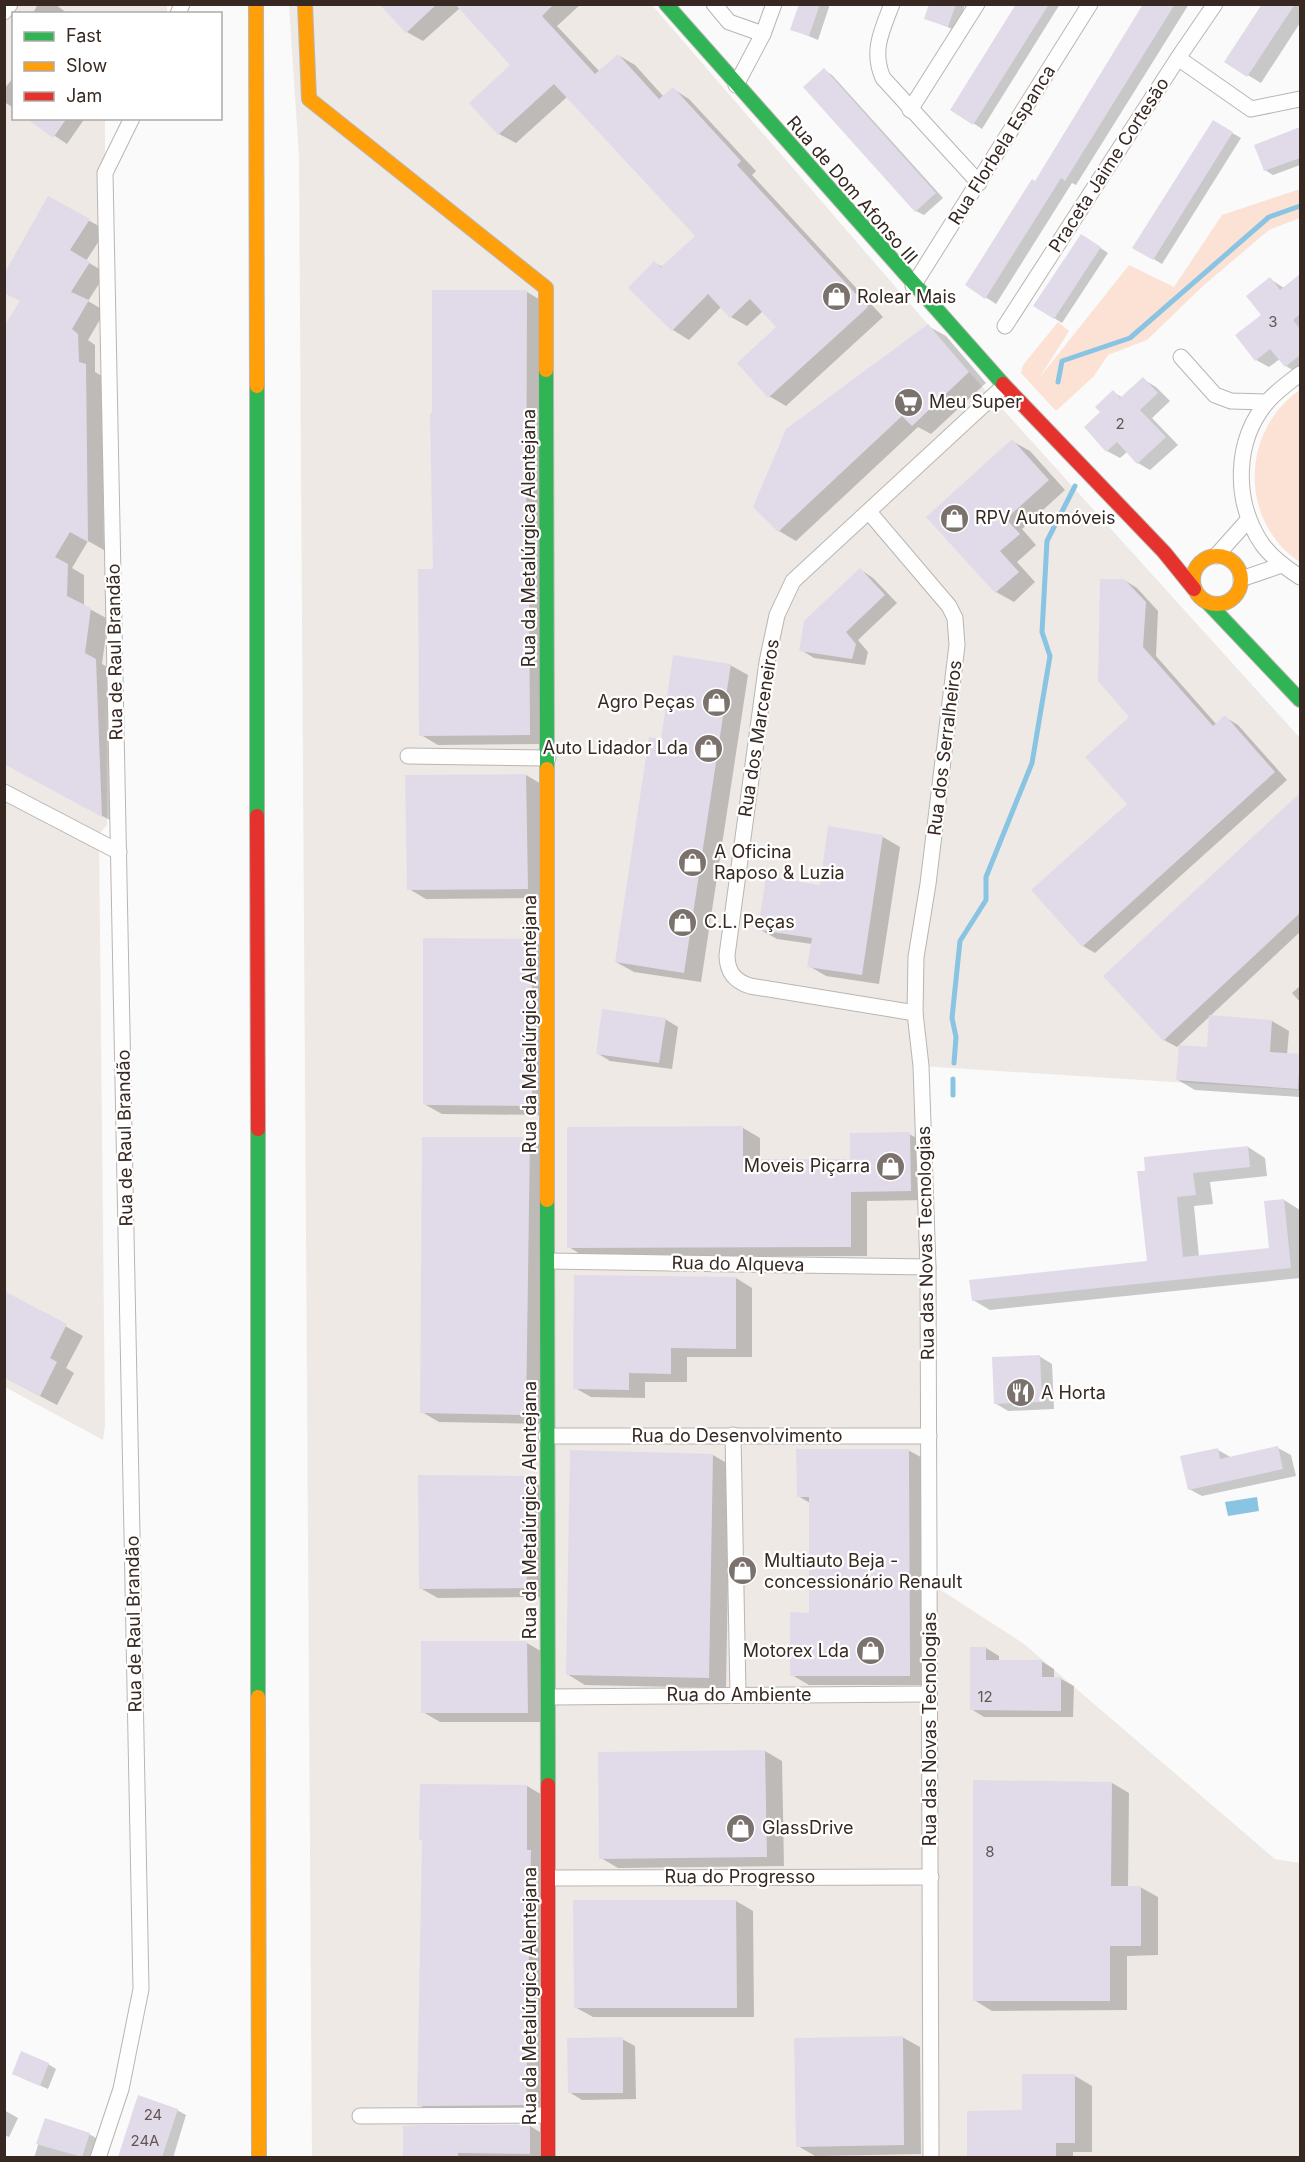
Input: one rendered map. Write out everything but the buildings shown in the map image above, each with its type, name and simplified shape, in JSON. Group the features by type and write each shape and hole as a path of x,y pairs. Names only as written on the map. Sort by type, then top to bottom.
{"main road":[{"path":"256,4 259,2157"},
{"name":"Rua da Metalúrgica Alentejana","path":"305,4 309,99 546,288 548,2157"},
{"name":"Rua de Dom Afonso III","path":"666,4 1004,386 1164,552 1194,589"},
{"path":"1164,552 1230,560 1236,566 1241,579 1238,592 1222,604 1208,603"},
{"path":"1212,557 1201,562 1193,575 1194,589 1202,600 1208,603 1238,633 1300,700"},
{"path":"1234,597 1238,633"}],"street":[{"path":"4,12 10,4"},
{"path":"714,4 729,22 763,34"},
{"path":"736,85 763,34 774,4"},
{"path":"892,4 879,37 876,58 883,78 979,183"},
{"path":"910,110 977,4"},
{"name":"Rua Florbela Espanca","path":"914,286 1090,4"},
{"name":"Praceta Jaime Cortesão","path":"1005,326 1215,4"},
{"path":"1178,58 1251,109 1300,99"},
{"name":"Rua de Raul Brandão","path":"98,2157 121,2089 141,1989 105,172 131,120"},
{"path":"1181,357 1209,390 1223,399 1267,402"},
{"path":"1300,374 1283,386 1267,402 1251,428 1242,458 1241,489 1249,519 1263,544 1282,565 1300,577"},
{"name":"Rua dos Marceneiros","path":"915,1013 750,986 735,978 727,963 767,662 777,615 793,581 972,413 1004,386"},
{"name":"Rua dos Serralheiros","path":"869,512 945,600 955,618 957,632 928,884 916,957 915,1013"},
{"path":"1212,557 1249,519"},
{"path":"1241,579 1282,565"},
{"path":"408,756 548,758"},
{"path":"4,792 119,852"},
{"name":"Rua das Novas Tecnologias","path":"915,1013 921,1066 928,1267 931,2157"},
{"name":"Rua do Alqueva","path":"548,1261 928,1267"},
{"path":"733,1435 738,1694"},
{"name":"Rua do Desenvolvimento","path":"546,1436 928,1436"},
{"name":"Rua do Ambiente","path":"549,1696 929,1694"},
{"name":"Rua do Progresso","path":"549,1878 931,1877"},
{"path":"360,2116 547,2115"}],"shaded area":[{"path":"4,5 167,5 167,12 12,12 12,120 105,120 107,825 99,834 105,1425 103,1440 5,1387"},
{"path":"289,5 652,5 969,372 1300,738 1300,1090 921,1066 930,1583 1024,1644 1275,1859 1300,1863 1300,2157 312,2157 299,157"},
{"path":"1300,189 1300,218 1269,230 1203,286 1147,340 1108,355 1094,376 1056,411 1021,373 1023,365 1058,322 1069,331 1040,377 1129,265 1174,287 1222,215"},
{"path":"1300,390 1300,562 1280,545 1266,524 1257,501 1255,476 1258,452 1266,429 1280,408"}],"water":[{"path":"1257,1497 1259,1511 1228,1516 1225,1502"}],"waterway":[{"path":"1058,382 1062,361 1130,338 1269,217 1300,206"},
{"path":"954,1063 956,1037 952,1018 960,941 986,900 986,877 1032,763 1050,656 1042,632 1047,541 1075,486"},
{"path":"953,1079 953,1095"}],"traffic: fast":[{"path":"666,4 1003,384"},
{"path":"546,370 547,769"},
{"path":"257,386 257,816"},
{"path":"1208,603 1300,700"},
{"path":"258,1129 258,1697"},
{"path":"547,1200 548,1785"}],"traffic: slow":[{"path":"256,4 257,386"},
{"path":"305,4 309,99 546,288 546,370"},
{"path":"1212,556 1222,556 1234,563 1241,575 1241,580 1241,585 1234,597 1222,604 1212,604 1197,593 1193,585 1193,575 1204,560 1212,556"},
{"path":"547,769 547,1200"},
{"path":"258,1697 259,2158"}],"traffic: jam":[{"path":"1003,384 1164,552 1194,589"},
{"path":"257,816 258,1129"},
{"path":"548,1785 548,2158"}],"place":[{"name":"Rolear Mais","path":"836,297"},
{"name":"Meu Super","path":"908,402"},
{"name":"RPV Automóveis","path":"954,518"},
{"name":"Agro Peças","path":"716,702"},
{"name":"Auto Lidador Lda","path":"709,748"},
{"name":"A Oficina Raposo & Luzia","path":"693,862"},
{"name":"C.L. Peças","path":"683,922"},
{"name":"Moveis Piçarra","path":"891,1166"},
{"name":"A Horta","path":"1020,1393"},
{"name":"Multiauto Beja - concessionário Renault","path":"743,1571"},
{"name":"Motorex Lda","path":"870,1651"},
{"name":"GlassDrive","path":"741,1828"}]}
